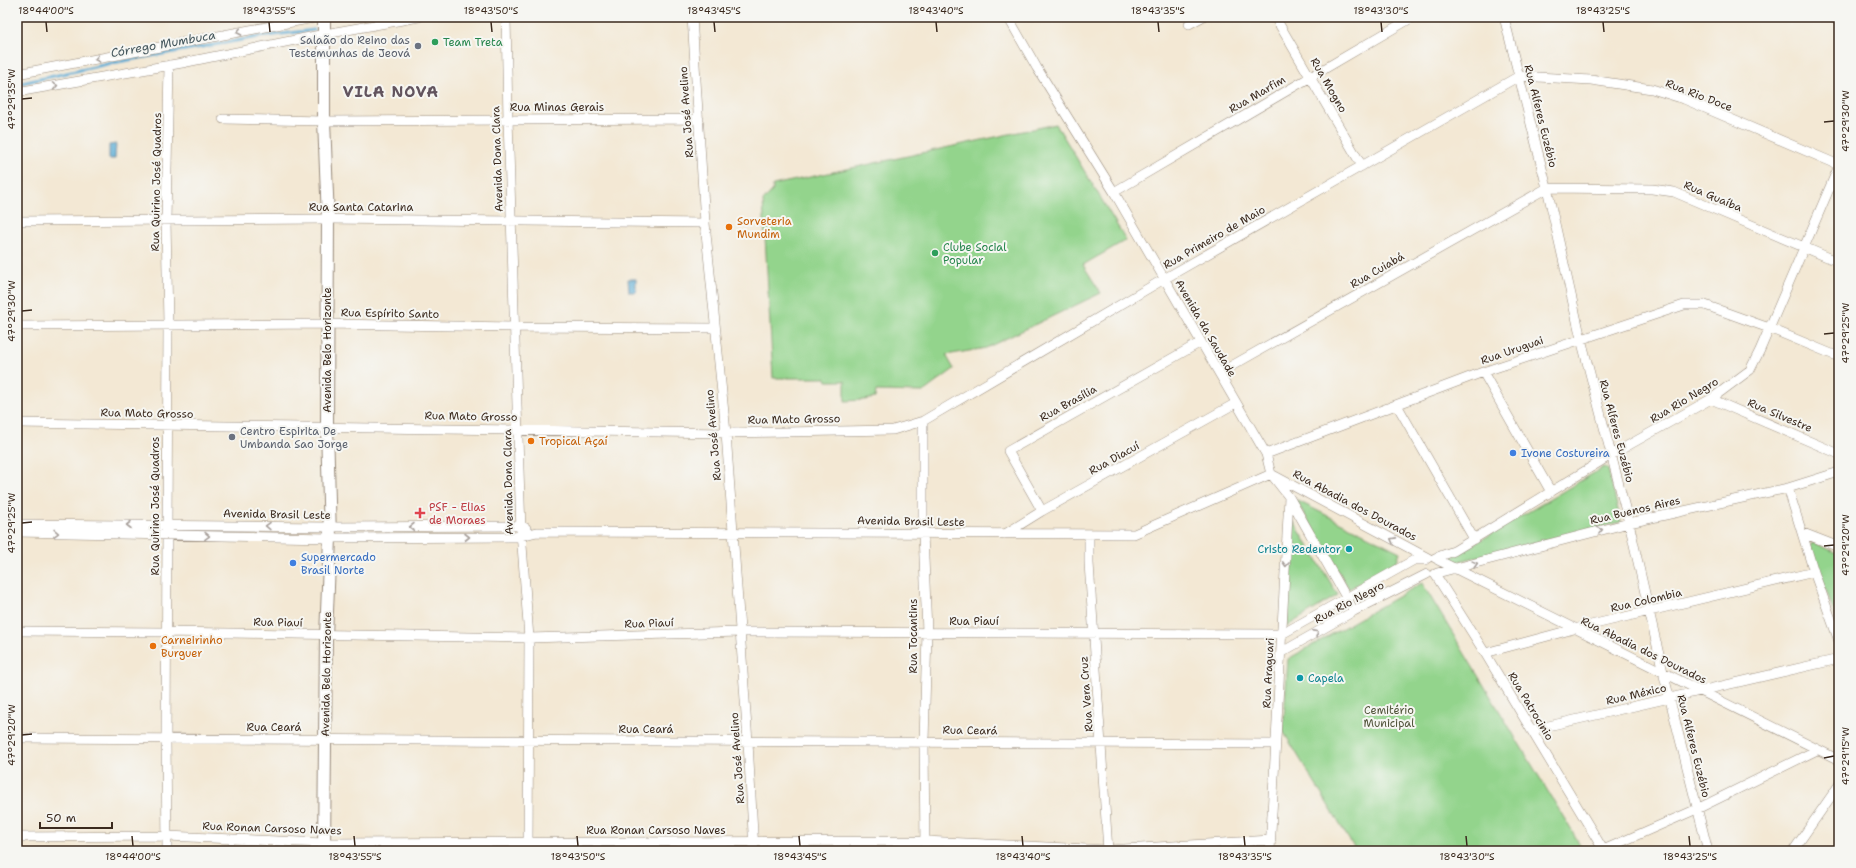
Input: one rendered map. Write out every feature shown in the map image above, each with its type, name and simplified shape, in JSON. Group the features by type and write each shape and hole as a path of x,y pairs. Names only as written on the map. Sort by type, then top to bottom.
{"street":[{"path":"17,74 319,17"},
{"name":"Avenida Belo Horizonte","path":"324,17 324,121 328,219 327,426 329,532 324,740 324,847"},
{"path":"17,92 169,65 419,17"},
{"name":"Avenida Dona Clara","path":"506,17 521,536 529,638 528,847"},
{"name":"Rua José Avelino","path":"692,17 705,223 726,433 748,742 754,851"},
{"name":"Avenida da Saudade","path":"1008,17 1037,68 1114,192 1266,454 1271,474 1289,497 1354,611"},
{"path":"1189,24 1202,17"},
{"name":"Rua Mogno","path":"1275,17 1362,166"},
{"name":"Rua Marfim","path":"1114,192 1413,17"},
{"name":"Rua Alferes Euzébio","path":"1504,17 1547,188 1581,339 1629,523 1663,672 1708,851"},
{"path":"1831,17 1839,21"},
{"name":"Rua Quirino José Quadros","path":"167,851 166,632 168,535 168,324 166,221 169,65"},
{"name":"Rua Rio Doce","path":"1519,76 1591,80 1652,89 1684,100 1839,166"},
{"name":"Rua Primeiro de Maio","path":"923,421 1164,279 1519,76"},
{"name":"Rua Minas Gerais","path":"223,119 324,121 698,119"},
{"name":"Rua Rio Negro","path":"1282,634 1414,560 1432,559 1454,551 1611,456 1711,399 1750,370 1839,166"},
{"name":"Rua Guaíba","path":"1547,188 1652,189 1674,192 1839,262"},
{"name":"Rua Cuiabá","path":"1219,373 1547,188"},
{"name":"Rua Santa Catarina","path":"17,221 328,219 705,223"},
{"name":"Rua Uruguai","path":"1266,454 1483,372 1684,305 1705,305 1769,328 1839,357"},
{"name":"Rua Espírito Santo","path":"17,326 327,324 715,328"},
{"name":"Rua Brasília","path":"1042,512 1008,450 1201,342"},
{"path":"1483,372 1551,492"},
{"name":"Rua Silvestre","path":"1711,399 1839,454"},
{"name":"Rua Diacuí","path":"1004,534 1236,403"},
{"path":"1397,405 1474,539"},
{"name":"Rua Mato Grosso","path":"17,423 327,426 726,433 893,430 923,421"},
{"name":"Rua Tocantins","path":"923,421 923,534 927,632 924,742 924,851"},
{"name":"Rua Buenos Aires","path":"1433,574 1457,569 1629,523 1788,488 1839,472"},
{"name":"Avenida Brasil Leste","path":"17,524 284,526 329,532 521,536 537,532 1134,534 1271,474"},
{"name":"Rua Abadia dos Dourados","path":"1271,474 1432,559 1457,569 1574,629 1839,760"},
{"path":"1788,488 1814,572 1839,641"},
{"name":"Rua Araguari","path":"1270,851 1275,744 1282,652 1289,497"},
{"path":"284,526 284,537"},
{"name":"Avenida Brasil Leste","path":"17,532 284,537 329,532 521,526 537,532"},
{"path":"1803,533 1839,547"},
{"name":"Rua Vera Cruz","path":"1089,535 1108,850"},
{"path":"1432,559 1440,568 1433,574 1423,568 1432,559"},
{"name":"Rua Colombia","path":"1485,653 1574,629 1814,572"},
{"name":"Rua Rio Negro","path":"1282,652 1354,611 1433,574"},
{"name":"Rua Patrocinio","path":"1433,574 1485,653 1603,851"},
{"name":"Rua Piauí","path":"17,631 529,638 740,632 1282,634"},
{"name":"Rua México","path":"1531,730 1839,659"},
{"name":"Rua Ceará","path":"17,738 1275,744"},
{"path":"1603,851 1697,809 1817,750"},
{"path":"1793,851 1839,784"},
{"name":"Rua Ronan Carsoso Naves","path":"17,837 167,836 324,847 528,847 754,841 924,841 1108,850 1271,840"}],"green space":[{"name":"Clube Social Popular","path":"1056,124 1126,240 1083,265 1101,293 986,348 946,355 954,369 923,392 876,391 875,398 845,401 845,381 827,381 826,378 773,378 763,201 773,190 773,185"},
{"path":"1604,467 1608,469 1621,522 1452,563 1449,559"},
{"path":"1296,500 1400,552 1397,561 1349,589"},
{"path":"1294,522 1338,595 1287,626"},
{"path":"1813,542 1839,554 1839,626 1810,546"},
{"name":"Cemitério Municipal","path":"1422,583 1584,851 1356,851 1283,731 1288,659"}],"water":[{"path":"116,144 115,159 109,159 109,145"},
{"path":"628,279 636,279 636,292 629,292"}],"waterway":[{"name":"Córrego Mumbuca","path":"17,84 112,63 258,37 314,30"}],"place":[{"name":"Team Treta","path":"435,42"},
{"name":"Salaão do Reino das Testemunhas de Jeová","path":"418,46"},
{"name":"Sorveteria Mundim","path":"729,227"},
{"name":"Clube Social Popular","path":"935,253"},
{"name":"Centro Espirita De Umbanda Sao Jorge","path":"232,437"},
{"name":"Tropical Açaí","path":"531,441"},
{"name":"Ivone Costureira","path":"1513,453"},
{"name":"PSF - Elias de Moraes","path":"420,513"},
{"name":"Cristo Redentor","path":"1349,549"},
{"name":"Supermercado Brasil Norte","path":"293,563"},
{"name":"Carneirinho Burguer","path":"153,646"},
{"name":"Capela","path":"1300,678"}],"district":[{"name":"VILA NOVA","path":"391,92"}]}
